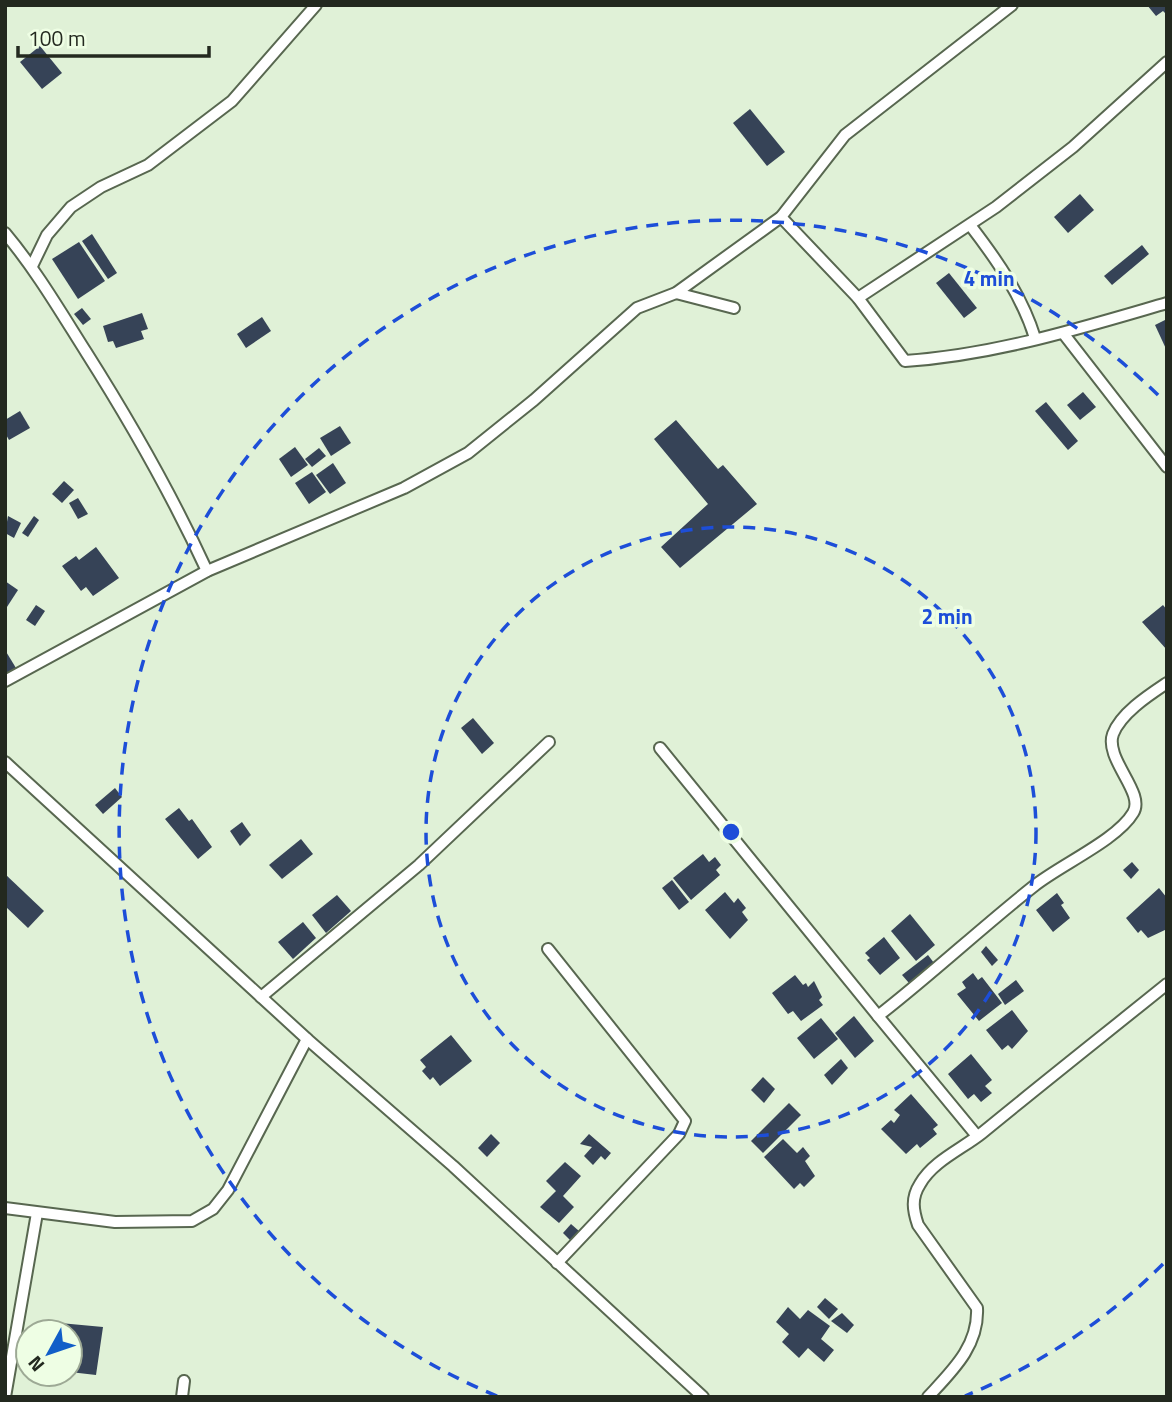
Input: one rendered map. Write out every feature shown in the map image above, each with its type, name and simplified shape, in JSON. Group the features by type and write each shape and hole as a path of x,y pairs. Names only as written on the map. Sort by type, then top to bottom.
{"street":[{"path":"32,265 47,235 71,207 101,187 148,164 232,101 316,5"},
{"path":"5,681 207,571 404,488 468,453 534,400 637,308 676,293 782,217 845,135 1012,5"},
{"path":"858,298 970,225 1073,146 1167,62"},
{"path":"782,217 858,298 905,361 958,358 1063,333 1167,303"},
{"path":"970,225 1014,289 1028,314 1035,338"},
{"path":"5,233 32,265 126,416 185,523 207,571"},
{"path":"676,293 734,308"},
{"path":"1063,333 1167,467"},
{"path":"878,1016 926,979 1035,886 1118,829 1134,813 1137,801 1113,752 1112,736 1120,723 1167,683"},
{"path":"261,997 419,865 549,742"},
{"path":"660,748 977,1136"},
{"path":"5,762 307,1039 453,1166 703,1397"},
{"path":"548,949 685,1121 679,1134 557,1263"},
{"path":"928,1397 957,1367 967,1351 978,1325 977,1308 918,1225 913,1209 915,1194 935,1166 977,1136 1167,984"},
{"path":"5,1208 115,1222 192,1221 213,1209 228,1190 307,1039"},
{"path":"5,1397 37,1213"},
{"path":"182,1397 184,1381"}],"building":[{"path":"1147,5 1167,5 1167,15 1163,11 1156,16"},
{"path":"40,46 62,73 42,89 20,62"},
{"path":"750,109 785,152 767,166 733,123"},
{"path":"1080,194 1094,210 1068,233 1054,217"},
{"path":"92,234 117,273 108,279 82,241"},
{"path":"79,242 105,281 78,299 52,259"},
{"path":"1142,245 1149,254 1112,285 1104,276"},
{"path":"949,273 977,308 964,318 936,283"},
{"path":"82,308 91,319 83,325 74,314"},
{"path":"142,313 148,329 141,331 144,339 116,348 113,341 108,342 103,326"},
{"path":"262,317 271,331 246,348 237,334"},
{"path":"1167,319 1167,351 1155,325"},
{"path":"1083,392 1096,407 1080,420 1067,405"},
{"path":"1046,402 1078,441 1068,450 1035,411"},
{"path":"20,411 30,428 9,440 5,433 5,420"},
{"path":"676,420 718,469 723,465 757,504 680,568 661,547 708,504 654,439"},
{"path":"340,426 351,443 331,456 320,438"},
{"path":"295,447 308,465 291,477 279,459"},
{"path":"319,448 326,456 312,467 305,459"},
{"path":"333,463 346,483 330,494 316,475"},
{"path":"312,472 326,492 309,504 295,483"},
{"path":"64,481 74,490 62,503 52,494"},
{"path":"78,498 88,514 78,519 69,503"},
{"path":"8,516 21,523 14,538 5,533"},
{"path":"34,516 39,520 28,537 22,533"},
{"path":"96,547 119,578 93,596 86,587 81,591 62,566 76,556 79,560"},
{"path":"5,581 18,590 5,610"},
{"path":"36,605 45,611 35,626 26,620"},
{"path":"1163,605 1167,610 1167,650 1142,622"},
{"path":"5,650 16,668 5,675"},
{"path":"473,718 494,743 482,754 461,728"},
{"path":"115,788 122,797 103,814 95,805"},
{"path":"179,808 189,821 192,819 212,847 198,859 165,819"},
{"path":"242,822 251,835 240,846 230,831"},
{"path":"301,839 313,854 282,879 269,865"},
{"path":"703,854 709,862 715,857 721,865 716,870 720,875 691,900 673,878"},
{"path":"1132,862 1139,870 1131,879 1123,870"},
{"path":"5,874 44,911 28,928 5,906"},
{"path":"672,880 689,902 679,910 662,888"},
{"path":"1159,888 1167,898 1167,929 1148,938 1141,930 1138,933 1126,918"},
{"path":"725,892 734,903 738,898 746,908 742,912 748,920 730,939 705,910"},
{"path":"1057,893 1070,918 1053,932 1036,910"},
{"path":"337,895 351,911 326,933 312,915"},
{"path":"910,914 935,945 916,961 891,931"},
{"path":"303,922 316,938 293,959 278,942"},
{"path":"884,937 900,958 880,975 867,960 870,958 865,953"},
{"path":"986,946 998,960 992,966 981,952"},
{"path":"928,955 934,963 909,983 902,975"},
{"path":"973,973 978,980 982,977 1002,1003 979,1021 957,994 966,988 962,982"},
{"path":"795,975 808,987 814,981 822,997 819,1000 823,1005 801,1021 793,1011 788,1014 772,993"},
{"path":"1016,980 1024,991 1005,1005 998,994"},
{"path":"1012,1010 1028,1031 1012,1049 1008,1045 1002,1050 986,1030"},
{"path":"854,1016 874,1041 855,1058 835,1033"},
{"path":"821,1018 838,1039 814,1059 797,1038"},
{"path":"451,1035 472,1061 440,1086 433,1077 430,1080 422,1071 426,1067 420,1060"},
{"path":"971,1054 992,1080 985,1086 992,1093 981,1102 974,1094 968,1099 948,1074"},
{"path":"841,1059 848,1068 832,1085 824,1075"},
{"path":"763,1077 775,1089 764,1103 751,1090"},
{"path":"911,1094 938,1125 933,1129 937,1134 920,1148 917,1144 906,1154 881,1129 891,1120 894,1123 900,1115 894,1110"},
{"path":"789,1103 801,1115 763,1153 751,1141"},
{"path":"491,1134 500,1143 487,1157 478,1148"},
{"path":"589,1134 611,1153 605,1160 601,1156 593,1165 584,1156 592,1147 580,1144"},
{"path":"783,1139 797,1153 803,1147 810,1156 805,1161 815,1176 804,1187 800,1183 794,1189 764,1157"},
{"path":"565,1162 581,1176 563,1196 574,1207 559,1223 540,1207 556,1191 546,1181"},
{"path":"571,1224 579,1231 570,1240 563,1233"},
{"path":"825,1298 838,1309 829,1319 817,1307"},
{"path":"788,1307 800,1319 808,1310 830,1326 821,1339 834,1350 824,1362 808,1348 799,1358 782,1342 789,1334 776,1322"},
{"path":"842,1313 854,1325 847,1333 831,1321"},
{"path":"84,1325 103,1327 96,1375 84,1374"}]}
